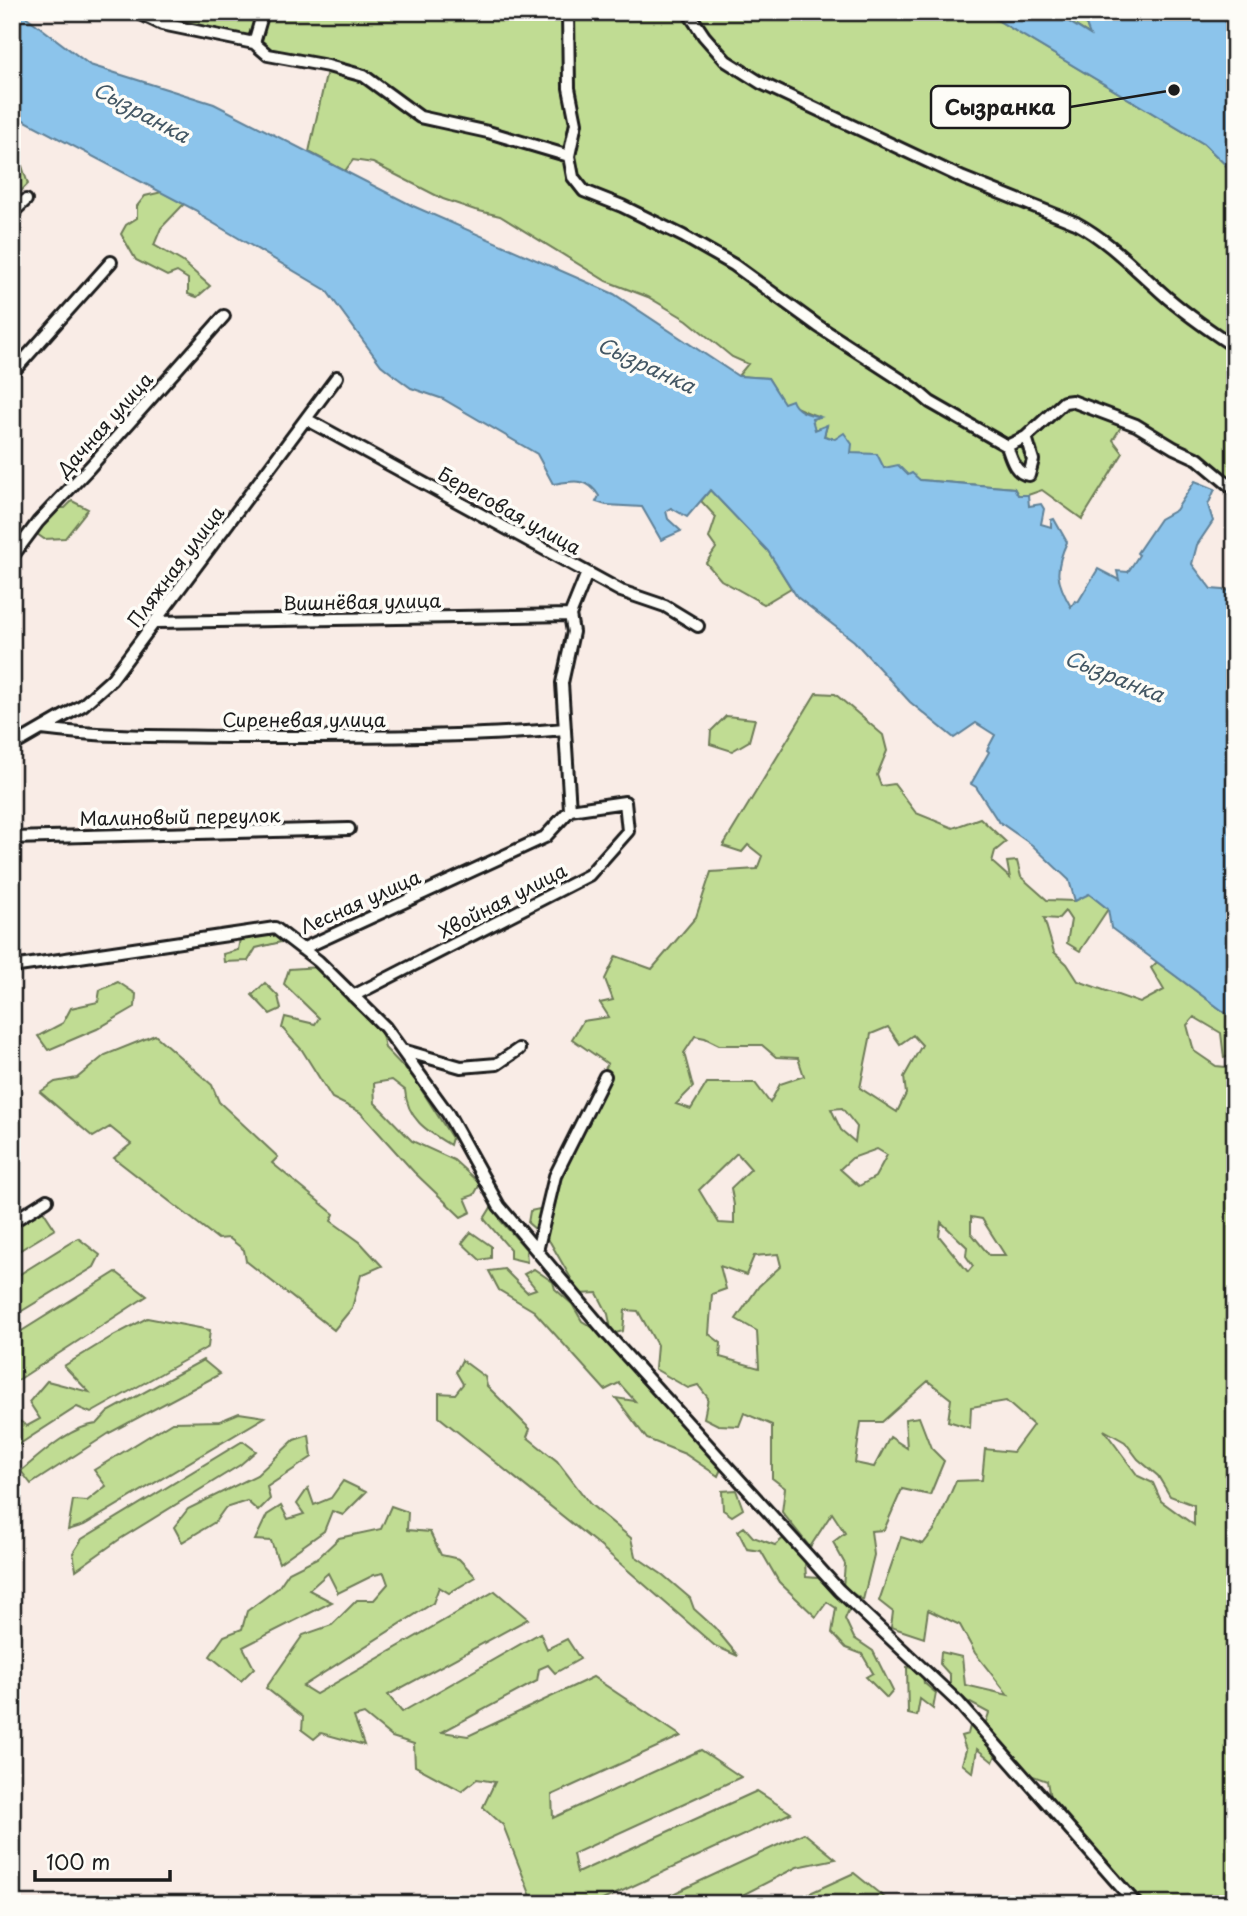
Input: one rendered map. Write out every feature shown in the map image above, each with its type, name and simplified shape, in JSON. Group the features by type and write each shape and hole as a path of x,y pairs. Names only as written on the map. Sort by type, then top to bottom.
{"street":[{"path":"136,12 162,24 254,43 268,55 364,76 420,117 488,132 569,156"},
{"path":"254,43 263,12"},
{"path":"568,12 569,88 576,123 569,156 573,177 584,191 671,230 734,265 930,402 1007,446 1018,469 1024,475 1029,475 1033,460 1026,437"},
{"path":"688,12 726,61 761,83 963,178 1076,223 1092,232 1129,261 1186,314 1235,347"},
{"path":"12,213 26,200"},
{"path":"12,373 111,262"},
{"name":"Дачная улица","path":"12,557 38,522 224,316"},
{"name":"Пляжная улица","path":"12,746 83,705 112,679 337,377"},
{"path":"1007,446 1026,437 1064,402 1072,401 1136,425 1198,459 1216,477 1235,490"},
{"name":"Береговая улица","path":"306,419 621,591 665,606 698,626"},
{"path":"570,810 562,683 573,632 570,615 587,573"},
{"name":"Вишнёвая улица","path":"156,622 570,615"},
{"name":"Сиреневая улица","path":"42,729 92,735 286,737 484,736 565,729"},
{"name":"Хвойная улица","path":"353,996 589,875 628,831 625,802 570,810"},
{"name":"Лесная улица","path":"12,967 275,928 302,949 545,837 570,810"},
{"name":"Малиновый переулок","path":"12,838 349,830"},
{"path":"302,949 385,1027 448,1114 499,1206 609,1336 839,1590 958,1703 1136,1904"},
{"path":"402,1050 461,1067 497,1064 519,1049"},
{"path":"537,1251 555,1176 605,1076"},
{"path":"12,1222 47,1200"}],"green space":[{"path":"137,12 980,12 1204,144 1235,174 1235,490 1198,459 1125,420 1113,440 1123,453 1082,519 1042,490 1018,495 1014,488 920,480 884,468 850,453 835,439 824,436 827,426 814,430 812,419 818,416 784,404 768,378 738,376 748,364 732,357 687,320 648,297 606,281 500,216 443,199 373,163 353,160 345,171 309,152 328,66 268,55 254,43"},
{"path":"1053,12 1081,12 1091,35"},
{"path":"12,156 20,160 28,184 12,200"},
{"path":"162,192 184,204 161,228 154,245 183,262 210,286 197,297 188,294 188,279 177,272 167,276 136,260 121,234 126,225 137,218 137,206 145,196"},
{"path":"710,490 768,551 791,588 764,604 721,580 706,563 716,548 709,538 716,517 701,501"},
{"path":"72,501 88,509 65,538 44,539 37,534 55,508 65,508"},
{"path":"816,693 835,694 883,735 887,751 877,775 881,786 894,784 916,813 953,828 980,818 1006,842 995,851 992,862 1010,878 1007,862 1017,861 1021,877 1047,900 1075,901 1088,893 1108,909 1080,951 1067,943 1071,920 1065,911 1058,919 1044,918 1054,952 1067,964 1078,981 1140,1003 1164,990 1151,968 1157,962 1235,1020 1235,1054 1224,1058 1221,1033 1194,1017 1187,1025 1194,1051 1216,1066 1235,1068 1235,1360 1227,1365 1235,1376 1235,1904 1148,1904 1142,1899 1052,1809 1047,1781 1022,1772 983,1731 989,1713 950,1692 950,1675 940,1664 941,1652 962,1657 965,1685 1008,1695 975,1653 960,1625 928,1610 924,1638 891,1627 893,1612 879,1601 901,1537 923,1544 935,1529 956,1481 982,1480 985,1449 1013,1452 1033,1425 1006,1401 971,1407 970,1428 948,1421 951,1399 928,1381 882,1422 861,1422 855,1463 874,1467 890,1437 907,1448 905,1419 919,1417 931,1448 944,1461 930,1495 902,1489 884,1530 871,1531 874,1555 863,1600 843,1587 845,1564 833,1542 845,1533 832,1513 810,1547 782,1512 785,1488 772,1478 772,1425 744,1413 739,1426 718,1425 704,1418 708,1398 698,1385 688,1388 655,1369 657,1345 638,1311 625,1310 623,1331 612,1334 608,1314 597,1293 580,1294 550,1242 528,1223 530,1211 549,1207 594,1086 608,1064 572,1039 583,1021 609,1017 600,1003 613,1000 605,979 616,956 652,969 696,917 711,872 757,869 762,856 748,845 742,852 723,846","holes":["888,1027 900,1044 913,1035 922,1045 904,1077 906,1094 897,1112 860,1088 871,1034","695,1036 719,1045 762,1045 776,1057 798,1058 804,1076 780,1084 770,1103 755,1083 707,1083 691,1109 676,1104 693,1087 684,1053","842,1108 857,1127 855,1142 841,1130 831,1109","877,1149 887,1155 875,1177 859,1186 840,1169 852,1158","737,1153 751,1169 731,1188 734,1224 719,1223 699,1190","971,1217 982,1219 1005,1255 989,1255 971,1233","941,1222 967,1247 966,1256 973,1266 968,1272 939,1236","778,1254 781,1266 759,1286 736,1319 757,1331 759,1368 720,1357 721,1343 709,1334 712,1294 726,1289 720,1266 746,1275 754,1256","1104,1430 1125,1442 1138,1459 1158,1476 1170,1496 1194,1505 1194,1525 1161,1501 1153,1483 1138,1476"]},
{"path":"726,716 755,719 749,741 732,751 710,744 711,731"},
{"path":"277,932 281,942 256,948 248,961 224,962 223,954 238,950 240,938"},
{"path":"319,967 382,1034 385,1048 414,1078 452,1138 450,1145 420,1123 410,1109 405,1090 392,1080 374,1083 375,1103 412,1141 454,1160 480,1184 474,1195 465,1198 471,1212 461,1217 414,1172 360,1112 332,1098 302,1050 282,1028 285,1017 315,1024 319,1018 284,984 289,969"},
{"path":"118,982 136,994 135,1007 97,1029 48,1050 38,1036 63,1023 71,1008 98,1002 100,990"},
{"path":"265,983 278,996 281,1009 270,1014 252,995"},
{"path":"155,1035 212,1085 219,1102 278,1157 272,1163 334,1214 331,1221 360,1242 382,1266 361,1275 352,1308 334,1330 246,1261 244,1250 229,1238 218,1239 114,1158 131,1144 110,1127 93,1137 40,1092 55,1082 77,1078 105,1055"},
{"path":"40,1206 55,1229 12,1255 12,1217"},
{"path":"492,1206 500,1211 500,1220 526,1249 527,1262 510,1258 510,1249 484,1219"},
{"path":"471,1232 491,1246 491,1258 480,1260 462,1243"},
{"path":"78,1238 100,1255 94,1267 12,1317 12,1279"},
{"path":"504,1269 527,1292 536,1289 524,1274 534,1269 553,1282 555,1289 572,1304 582,1321 600,1332 722,1467 718,1476 685,1454 647,1439 616,1398 635,1401 619,1383 605,1390 534,1311 499,1290 489,1271"},
{"path":"116,1272 147,1296 12,1384 12,1337"},
{"path":"147,1318 210,1330 208,1347 91,1413 77,1407 12,1449 12,1416 27,1426 40,1419 29,1402 47,1381 89,1392 64,1366"},
{"path":"203,1360 220,1374 111,1432 31,1484 21,1471 67,1436 97,1424 108,1412"},
{"path":"462,1360 485,1377 487,1386 530,1429 527,1437 557,1461 590,1504 631,1538 635,1556 690,1598 694,1609 715,1628 738,1656 715,1646 600,1546 439,1417 439,1393 455,1394 463,1384 456,1372"},
{"path":"239,1413 265,1417 84,1525 68,1530 73,1500 87,1501 106,1486 94,1470 172,1422 220,1421"},
{"path":"309,1435 312,1457 267,1487 270,1499 258,1511 247,1501 225,1508 215,1522 182,1542 174,1527 188,1509 257,1475 294,1440"},
{"path":"243,1441 256,1451 240,1465 120,1539 76,1570 73,1553 82,1539"},
{"path":"343,1481 366,1492 343,1515 332,1511 324,1531 279,1563 271,1541 255,1540 267,1515 281,1506 288,1519 304,1514 297,1504 308,1488 314,1505 331,1498"},
{"path":"736,1490 743,1509 732,1516 723,1510 722,1491"},
{"path":"391,1506 408,1512 407,1530 430,1532 441,1555 459,1559 476,1577 449,1593 439,1587 433,1603 303,1686 316,1694 495,1591 528,1619 388,1695 402,1712 540,1633 547,1649 567,1639 580,1659 555,1673 548,1665 539,1669 537,1681 442,1732 468,1736 593,1677 681,1736 552,1795 553,1818 701,1750 741,1777 573,1854 577,1873 757,1791 791,1813 594,1904 534,1904 503,1825 483,1807 495,1782 477,1779 462,1791 415,1766 414,1744 392,1737 364,1714 354,1717 364,1745 321,1733 314,1739 302,1730 303,1717 266,1688 303,1635 332,1625 357,1600 374,1600 388,1584 384,1573 374,1575 338,1593 328,1573 309,1590 332,1602 243,1647 254,1668 241,1681 210,1656 224,1636 242,1629 247,1611 278,1588 289,1572 319,1557 339,1538 381,1529"},
{"path":"744,1527 753,1537 775,1545 785,1537 813,1559 805,1563 806,1577 818,1578 851,1605 845,1619 854,1638 873,1651 893,1691 887,1698 866,1677 873,1673 862,1654 846,1648 832,1633 836,1608 827,1602 816,1617 779,1582 761,1551 747,1549 738,1531"},
{"path":"907,1667 922,1670 924,1683 936,1693 933,1709 920,1699 917,1716 908,1714"},
{"path":"971,1722 996,1755 993,1762 977,1749 973,1773 962,1764 966,1750 961,1736 968,1734"},
{"path":"804,1833 836,1859 797,1867 725,1904 651,1904"},
{"path":"854,1873 885,1898 874,1904 786,1904"}],"water":[{"name":"Сызранка","path":"12,12 20,12 90,65 214,104 413,206 614,294 738,376 768,378 784,403 792,400 800,410 820,417 812,419 815,430 827,425 824,436 835,439 844,433 852,444 851,453 877,454 884,468 898,465 908,475 912,473 920,480 1014,488 1018,495 1028,495 1029,506 1041,504 1044,509 1041,524 1051,527 1051,520 1054,519 1067,542 1058,575 1071,607 1075,601 1078,602 1098,569 1119,580 1117,571 1128,572 1139,555 1137,553 1160,519 1176,510 1195,481 1215,489 1208,505 1213,521 1197,545 1192,564 1211,589 1235,591 1235,1020 1111,928 1108,909 1089,894 1075,901 1069,880 1032,845 998,821 976,787 971,784 995,735 976,723 954,738 910,702 854,641 797,597 768,551 710,490 687,517 671,508 666,511 668,519 681,531 661,540 642,507 596,502 599,496 585,483 573,481 553,484 537,454 443,399 411,388 381,365 326,290 197,211 12,114"},
{"path":"980,12 1053,12 1090,35 1081,12 1235,12 1235,174 1204,144"}],"place":[{"name":"Сызранка","path":"1174,90"}]}
